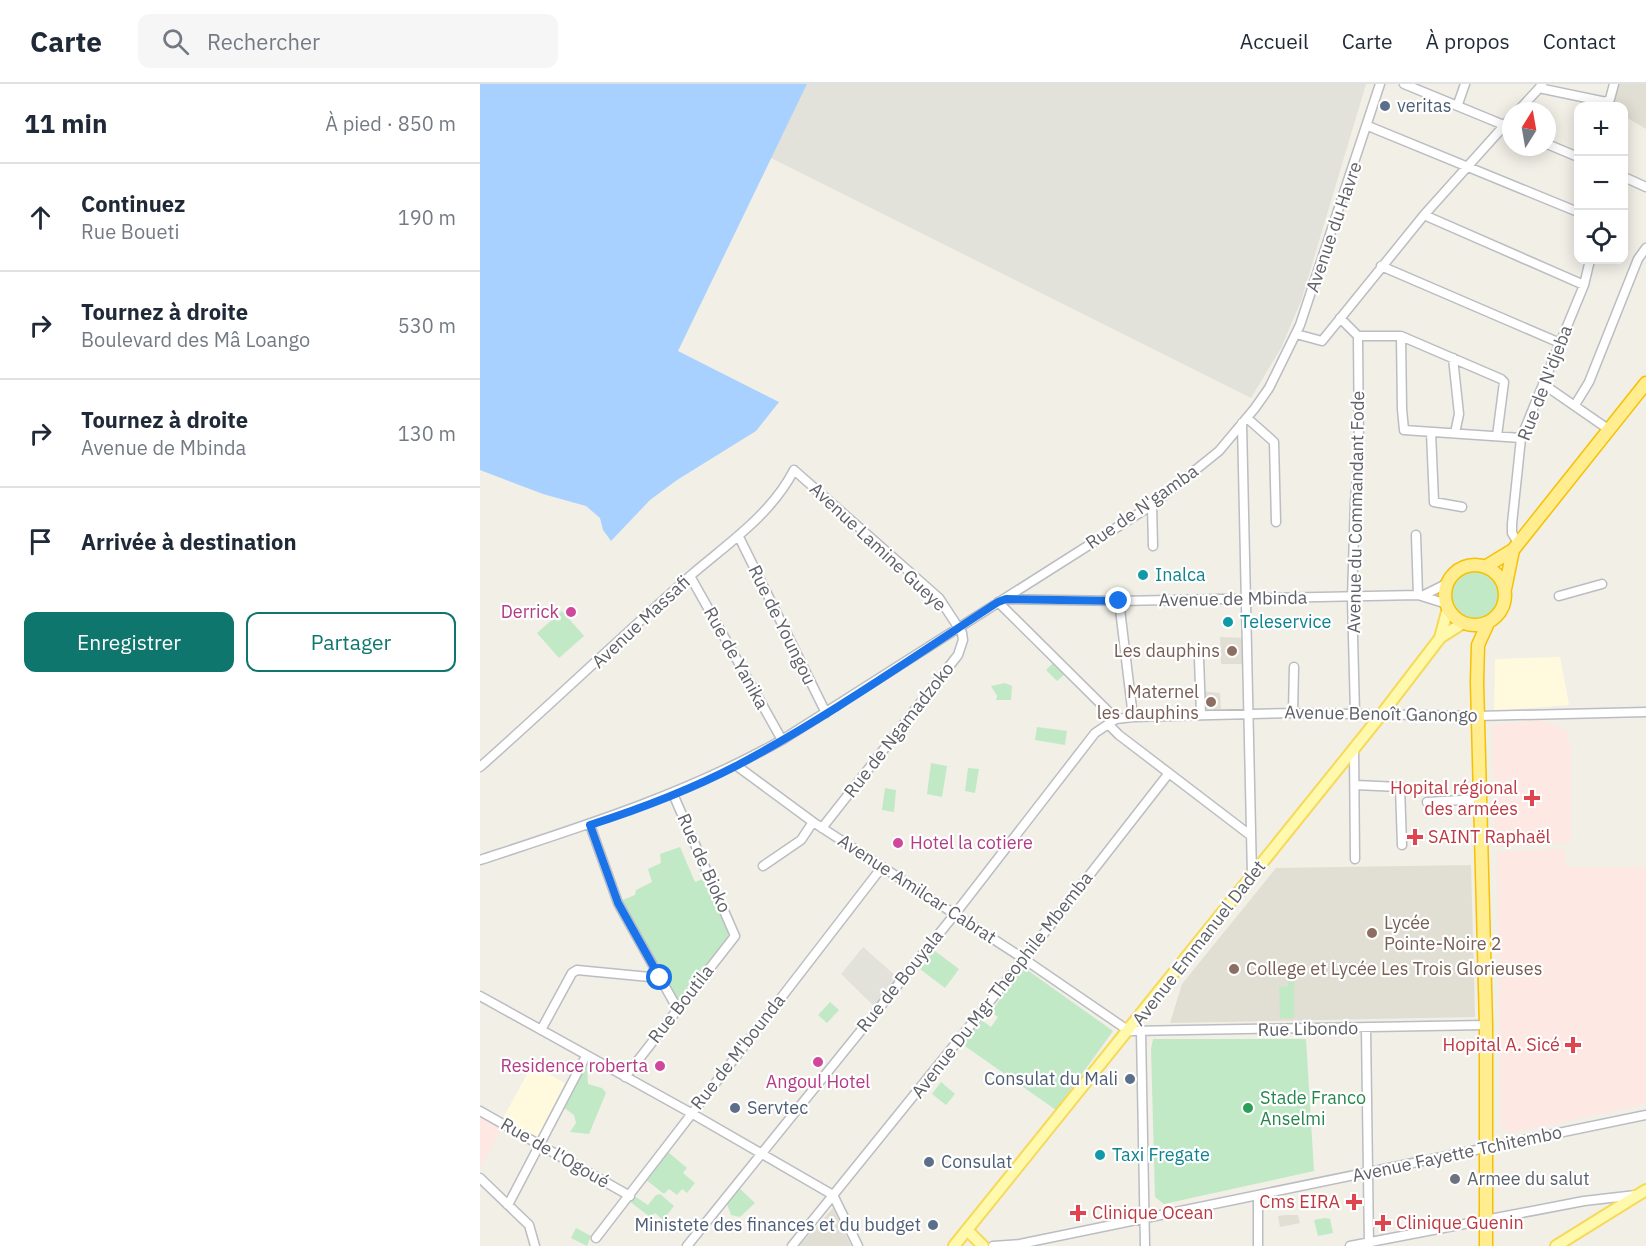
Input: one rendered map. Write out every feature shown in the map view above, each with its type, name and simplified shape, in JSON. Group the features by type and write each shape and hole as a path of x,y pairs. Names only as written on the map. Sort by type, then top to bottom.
{"highway":[{"path":"1478,645 1465,623 1447,606 1448,583 1463,568 1485,567 1515,547 1646,384"},
{"path":"1488,1244 1478,645 1488,623 1502,609 1515,547"},
{"path":"1485,567 1494,572 1505,589"},
{"path":"1465,623 1488,623"}],"main road":[{"name":"Avenue Emmanuel Dadet","path":"1440,638 1447,606"},
{"name":"Avenue Emmanuel Dadet","path":"954,1246 1135,1031 1252,876 1354,750 1440,638 1465,623"},
{"path":"1556,1246 1644,1194"},
{"path":"1564,1246 1644,1194"},
{"path":"968,1231 983,1246"}],"street":[{"name":"Avenue du Havre","path":"1280,367 1296,334 1368,126 1380,84"},
{"path":"1404,84 1502,121"},
{"path":"1458,104 1465,84"},
{"path":"1526,102 1541,86 1606,102 1610,99 1614,84"},
{"path":"1368,126 1574,210"},
{"path":"1296,334 1322,341 1424,214 1466,166 1502,131"},
{"path":"1556,148 1576,156"},
{"path":"1628,179 1646,187"},
{"path":"1424,214 1584,285"},
{"path":"1575,405 1589,382 1633,271 1646,248"},
{"name":"Rue de N'djeba","path":"1515,547 1512,524 1521,438 1584,285 1589,264"},
{"path":"1380,266 1560,344"},
{"path":"1340,318 1358,336 1401,336 1504,382 1497,436"},
{"name":"Avenue du Commandant Fode","path":"1355,713 1352,598 1359,453 1358,336"},
{"path":"1401,336 1403,427 1407,431 1521,438"},
{"path":"1453,358 1459,414 1455,433"},
{"name":"Rue de N'gamba","path":"480,860 590,825 673,794 736,766 782,740 1152,505 1205,464 1245,420 1269,388 1280,367"},
{"path":"1543,384 1608,429"},
{"path":"1245,420 1274,442 1276,522"},
{"path":"1245,420 1252,876"},
{"path":"1431,432 1434,502 1462,507"},
{"name":"Avenue Massafi","path":"480,767 690,576 739,537 785,487 794,470"},
{"name":"Avenue Lamine Gueye","path":"794,470 939,598 959,627"},
{"path":"1152,505 1153,546"},
{"path":"1416,535 1421,595"},
{"name":"Rue de Youngou","path":"739,537 826,712"},
{"name":"Rue de Yanika","path":"690,576 782,740"},
{"name":"Avenue de Mbinda","path":"1002,600 1352,598 1421,595 1448,583"},
{"path":"1559,596 1602,584"},
{"name":"Avenue de Mbinda","path":"1421,595 1447,606"},
{"path":"1002,600 1112,721 1168,773 1250,835"},
{"path":"1119,601 1133,717"},
{"name":"Rue de Ngamadzoko","path":"822,828 958,655 963,640 959,627"},
{"path":"1199,658 1201,715"},
{"path":"1293,713 1294,667"},
{"name":"Avenue Benoît Ganongo","path":"1112,721 1133,717 1248,713 1478,716 1646,712"},
{"name":"Rue de Bouyala","path":"687,1246 955,914 1088,742 1112,721"},
{"path":"1354,750 1355,860"},
{"name":"Avenue Amilcar Cabrat","path":"736,766 822,828 1135,1031"},
{"name":"Avenue Du Mgr Theophile Mbemba","path":"833,1195 1024,958 1168,773"},
{"path":"1355,785 1400,787 1402,845"},
{"name":"Rue de Bioko","path":"673,794 708,877 735,931"},
{"path":"1427,802 1479,799"},
{"path":"763,867 801,840 813,822"},
{"path":"590,825 618,903 677,1008"},
{"name":"Rue de M'bounda","path":"596,1238 882,867"},
{"name":"Rue Boutila","path":"625,1077 735,936 735,931"},
{"path":"541,1030 572,973 577,970 660,978"},
{"path":"480,996 833,1195 858,1246"},
{"name":"Rue Libondo","path":"1135,1031 1486,1025"},
{"path":"1366,1028 1369,1244"},
{"path":"1135,1031 1144,1246"},
{"path":"508,1205 586,1056"},
{"name":"Rue de l'Ogoué","path":"480,1111 630,1196"},
{"name":"Avenue Fayette Tchitembo","path":"993,1246 1032,1244 1143,1218 1646,1115"},
{"path":"481,1179 531,1228 535,1246"},
{"path":"842,1211 845,1181"},
{"path":"1350,1246 1584,1201 1644,1194"},
{"path":"792,1246 833,1195"},
{"path":"1258,1195 1258,1246"}],"shaded area":[{"path":"807,84 1366,84 1301,301 1281,348 1251,398 771,158"},
{"path":"1615,84 1646,84 1646,129 1628,118 1628,102 1611,102"},
{"name":"Les dauphins","path":"1220,637 1243,638 1244,664 1221,664"},
{"path":"1560,657 1569,705 1494,711 1495,659"},
{"name":"Maternel les dauphins","path":"1202,691 1220,693 1221,711 1202,713"},
{"name":"Hopital régional des armées","path":"1542,720 1566,730 1571,748 1571,839 1567,843 1495,847 1492,725"},
{"name":"Hopital A. Sicé","path":"1565,849 1565,863 1571,867 1646,867 1646,1104 1511,1133 1501,1125 1497,852"},
{"path":"1471,865 1475,1017 1170,1023 1182,984 1276,868"},
{"path":"863,947 898,978 875,1007 841,974"},
{"path":"532,1065 565,1083 537,1138 502,1120"},
{"path":"480,1110 505,1123 480,1168"},
{"path":"833,1208 851,1246 799,1246"},
{"path":"1298,1215 1300,1223 1280,1227 1278,1216"}],"green space":[{"path":"1476,568 1486,570 1495,576 1501,585 1503,595 1501,605 1495,614 1486,620 1476,622 1466,620 1457,614 1451,605 1449,595 1451,585 1457,576 1466,570"},
{"path":"562,611 584,636 559,658 537,633"},
{"path":"1053,663 1065,674 1057,681 1046,670"},
{"path":"1005,683 1012,686 1011,700 996,700 997,696 991,686"},
{"path":"1037,727 1067,731 1065,745 1035,740"},
{"path":"931,763 947,766 942,797 927,794"},
{"path":"968,768 979,769 975,793 965,791"},
{"path":"885,788 896,790 894,812 882,810"},
{"path":"680,847 695,882 703,879 731,933 678,1000 658,975 620,901 635,895 636,890 652,882 648,869 661,863 660,854"},
{"path":"931,948 959,969 945,988 916,966"},
{"path":"1023,967 1113,1031 1056,1110 962,1044 980,1019 991,1027 998,1017 991,1012"},
{"path":"1288,981 1294,981 1294,1018 1280,1018 1279,987 1288,986"},
{"path":"830,1002 839,1010 827,1023 818,1015"},
{"path":"1153,1039 1306,1039 1314,1171 1164,1204 1155,1197 1151,1049"},
{"path":"585,1066 587,1067 588,1084 602,1088 606,1093 589,1134 570,1132 576,1123 574,1115 563,1107"},
{"path":"941,1082 955,1094 946,1105 932,1094"},
{"path":"668,1152 687,1168 683,1173 695,1183 687,1193 682,1189 677,1195 669,1189 664,1194 645,1179"},
{"path":"738,1187 755,1203 740,1217 731,1215 727,1204"},
{"path":"660,1194 674,1206 663,1220 655,1213 650,1217 629,1201 634,1196 648,1205 656,1195"},
{"path":"1330,1219 1333,1233 1318,1236 1314,1220"},
{"path":"576,1228 591,1236 587,1246 571,1238"}],"water":[{"path":"480,84 807,84 678,351 779,402 756,431 677,480 650,500 611,541 603,530 600,518 586,506 543,494 480,470"}],"place":[{"name":"veritas","path":"1385,106"},
{"name":"Inalca","path":"1143,575"},
{"name":"Derrick","path":"571,612"},
{"name":"Teleservice","path":"1228,622"},
{"name":"Les dauphins","path":"1232,651"},
{"name":"Maternel les dauphins","path":"1211,702"},
{"name":"Hopital régional des armées","path":"1532,798"},
{"name":"SAINT Raphaël","path":"1415,837"},
{"name":"Hotel la cotiere","path":"898,843"},
{"name":"Lycée Pointe-Noire 2","path":"1372,933"},
{"name":"College et Lycée Les Trois Glorieuses","path":"1234,969"},
{"name":"Hopital A. Sicé","path":"1573,1045"},
{"name":"Angoul Hotel","path":"818,1062"},
{"name":"Residence roberta","path":"660,1066"},
{"name":"Consulat du Mali","path":"1130,1079"},
{"name":"Servtec","path":"735,1108"},
{"name":"Stade Franco Anselmi","path":"1248,1108"},
{"name":"Taxi Fregate","path":"1100,1155"},
{"name":"Consulat","path":"929,1162"},
{"name":"Armee du salut","path":"1455,1179"},
{"name":"Cms EIRA","path":"1354,1202"},
{"name":"Clinique Ocean","path":"1078,1213"},
{"name":"Clinique Guenin","path":"1383,1223"},
{"name":"Ministete des finances et du budget","path":"933,1225"}],"route":[{"path":"660,978 618,903 590,825 673,794 736,766 782,740 998,602 1006,599 1119,601"}]}
